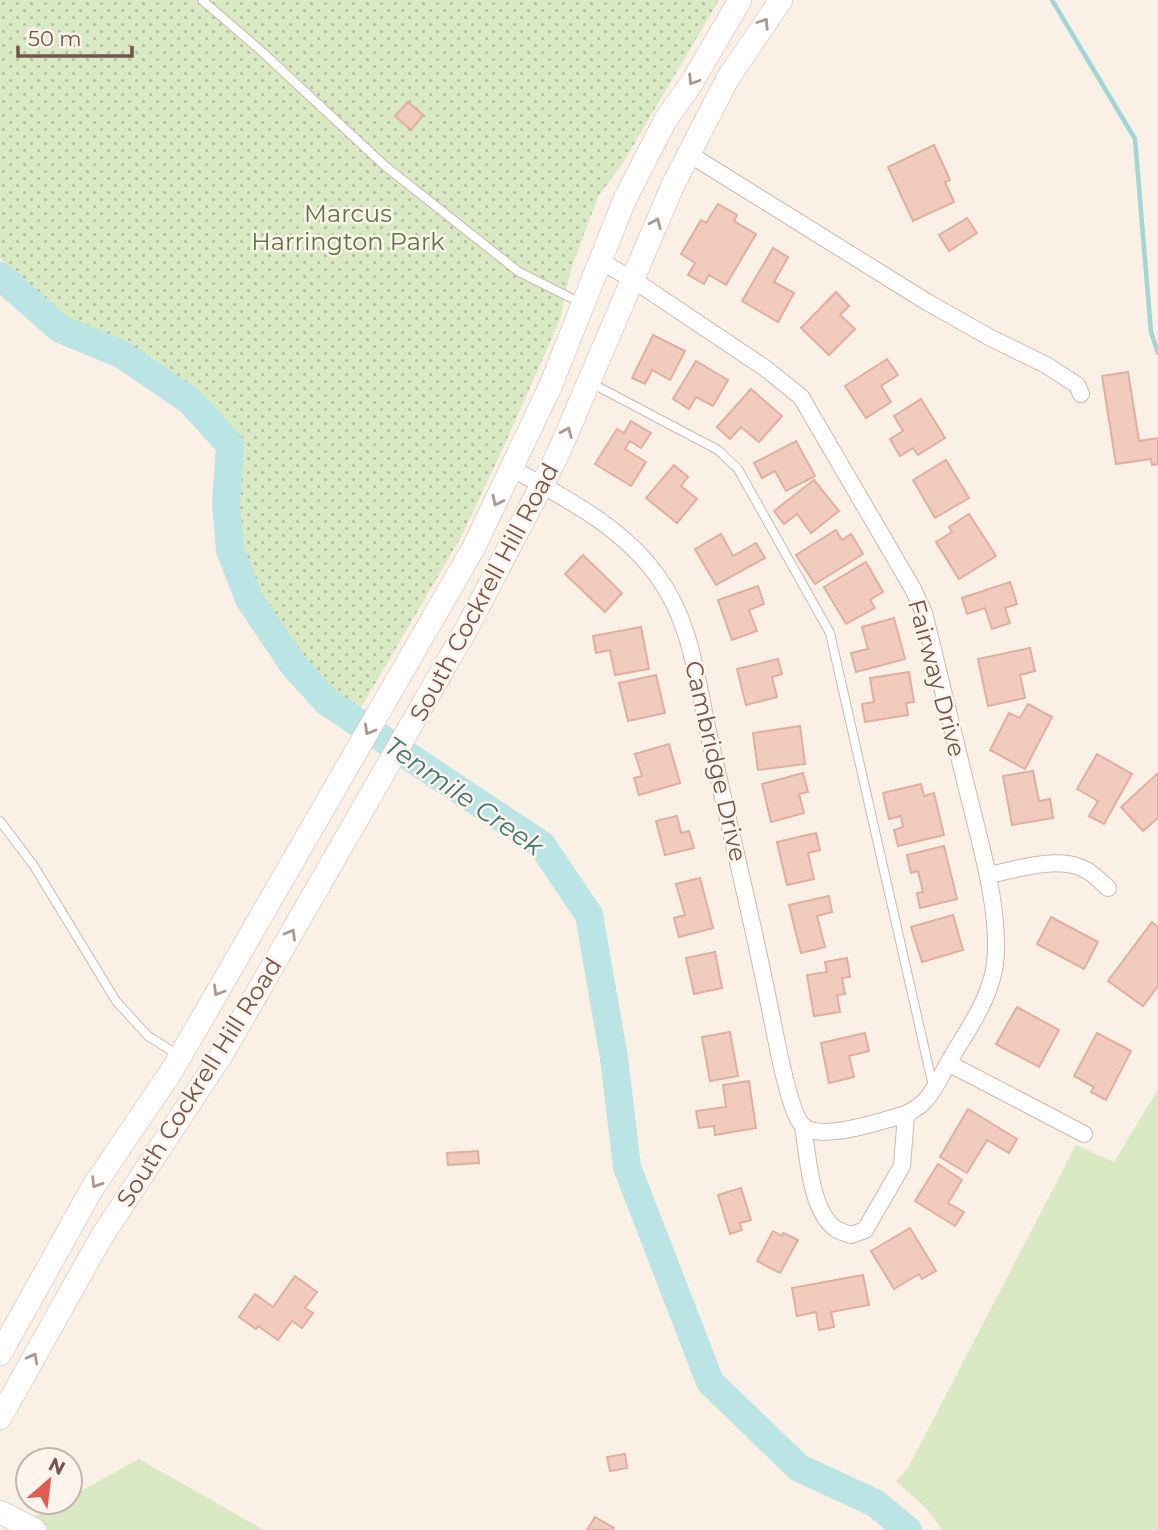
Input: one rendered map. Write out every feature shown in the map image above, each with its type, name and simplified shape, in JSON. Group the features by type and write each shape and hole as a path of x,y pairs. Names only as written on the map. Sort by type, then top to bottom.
{"main road":[{"name":"South Cockrell Hill Road","path":"0,1354 93,1187 179,1059 474,547 550,387 625,199 666,119 691,85 740,0"},
{"name":"South Cockrell Hill Road","path":"0,1418 102,1236 205,1080 433,688 542,485 689,154 728,79 781,0"},
{"path":"583,304 614,321"},
{"path":"179,1059 205,1080"},
{"path":"0,1512 34,1530"}],"street":[{"path":"689,154 928,302 989,337 1046,365 1077,385 1081,394"},
{"name":"Fairway Drive","path":"600,261 632,279 785,381 801,397 913,589 923,613 988,875 994,929 994,971 968,1032 948,1063"},
{"name":"Cambridge Drive","path":"513,469 606,523 636,550 660,578 676,610 689,643 701,688 708,732 745,883 780,1056 795,1114 803,1126 816,1200 835,1228 851,1235 865,1230 902,1166 906,1115"},
{"path":"988,875 1045,864 1066,863 1084,868 1108,888"},
{"path":"803,1126 816,1133 830,1132 906,1115 924,1105 948,1063 1084,1134"}],"lane":[{"path":"202,0 385,166 519,272 583,304"},
{"path":"589,382 718,450 738,469 830,633 934,1090"},
{"path":"0,821 34,866 116,1001 148,1036 179,1059"}],"green space":[{"name":"Marcus Harrington Park","path":"0,0 719,0 624,161 598,197 571,269 560,320 504,446 461,537 359,711 329,691 256,596 237,551 235,508 238,443 196,395 126,341 65,320 0,258"},
{"path":"1158,1089 1158,1530 942,1530 929,1511 896,1481 908,1468 1076,1145 1114,1162"},
{"path":"139,1459 264,1530 11,1530 36,1516 84,1516 84,1489"}],"building":[{"path":"408,102 423,115 411,130 395,116"},
{"path":"934,145 950,180 945,182 954,202 913,221 888,167"},
{"path":"718,204 737,215 734,221 756,234 726,285 709,275 704,284 688,275 695,263 681,254 701,220 706,223"},
{"path":"967,218 977,233 949,251 939,235"},
{"path":"773,248 788,257 774,282 794,293 778,322 742,301"},
{"path":"836,292 849,306 840,315 855,329 829,355 801,328"},
{"path":"653,335 685,351 670,380 652,370 645,384 632,378"},
{"path":"887,359 898,375 881,386 891,402 866,418 845,386"},
{"path":"696,361 728,380 713,406 696,397 689,409 673,399"},
{"path":"1128,372 1139,441 1158,438 1158,464 1152,465 1151,459 1116,464 1102,376"},
{"path":"751,389 782,416 759,442 741,427 730,439 717,427"},
{"path":"921,399 945,438 918,455 913,448 900,456 890,439 903,431 894,416"},
{"path":"631,421 651,433 641,448 630,441 625,449 646,462 631,486 595,464 617,429 624,433"},
{"path":"796,441 815,476 786,491 775,471 762,478 754,463"},
{"path":"946,460 969,498 935,518 913,480"},
{"path":"674,465 688,477 681,486 697,499 677,523 646,498"},
{"path":"814,480 839,511 811,533 797,514 784,524 774,511"},
{"path":"969,514 996,556 959,579 936,542 952,532 949,527"},
{"path":"836,530 842,540 851,534 863,554 815,584 796,555"},
{"path":"721,534 733,556 756,543 765,558 716,585 695,549"},
{"path":"583,555 622,593 605,612 565,574"},
{"path":"866,562 883,592 870,600 875,608 846,624 824,587"},
{"path":"1010,582 1017,604 1005,608 1010,623 992,629 985,608 967,614 962,598"},
{"path":"758,586 764,604 749,610 757,631 732,640 718,600"},
{"path":"894,618 905,659 856,672 851,653 868,649 862,627"},
{"path":"641,627 649,669 615,675 610,650 596,653 593,636"},
{"path":"1030,648 1035,671 1020,675 1025,698 988,706 978,659"},
{"path":"778,659 782,674 772,677 777,697 746,705 737,669"},
{"path":"909,672 914,702 906,703 908,715 865,722 862,704 874,702 870,678"},
{"path":"656,675 665,713 628,721 619,683"},
{"path":"1028,704 1052,717 1025,769 990,750 1009,713 1020,718"},
{"path":"800,726 805,764 758,770 753,733"},
{"path":"669,744 680,783 639,795 634,778 642,776 635,754"},
{"path":"1097,754 1132,774 1104,824 1089,816 1098,801 1077,789"},
{"path":"1033,771 1039,801 1050,799 1053,818 1012,825 1003,776"},
{"path":"803,773 808,792 799,794 804,813 771,822 762,784"},
{"path":"1158,773 1158,818 1143,831 1121,807"},
{"path":"921,784 924,796 934,793 944,835 898,846 894,830 903,827 901,816 889,819 883,793"},
{"path":"677,816 681,833 689,831 694,848 665,855 656,821"},
{"path":"816,833 820,850 808,853 814,879 787,885 777,842"},
{"path":"944,846 957,899 920,908 917,893 923,892 918,871 911,873 907,855"},
{"path":"700,878 713,928 679,937 674,918 685,915 676,884"},
{"path":"829,896 832,912 817,916 825,947 801,953 789,905"},
{"path":"953,915 963,950 922,962 911,927"},
{"path":"1051,917 1098,942 1084,969 1037,944"},
{"path":"1152,922 1158,927 1158,986 1143,1006 1108,981"},
{"path":"715,952 722,988 694,994 686,958"},
{"path":"847,958 850,977 842,978 845,994 837,995 840,1012 814,1016 807,975 827,972 825,962"},
{"path":"1017,1007 1059,1030 1039,1067 996,1044"},
{"path":"730,1032 738,1076 710,1081 702,1037"},
{"path":"865,1033 869,1051 849,1056 854,1077 829,1083 821,1043"},
{"path":"1097,1033 1131,1051 1106,1100 1091,1092 1094,1087 1074,1076"},
{"path":"749,1081 756,1128 715,1135 714,1126 699,1128 696,1111 726,1107 723,1085"},
{"path":"968,1109 1017,1139 1009,1153 987,1140 967,1173 940,1157"},
{"path":"478,1151 479,1163 448,1165 447,1153"},
{"path":"938,1164 962,1180 948,1203 964,1212 955,1226 915,1201"},
{"path":"741,1188 751,1220 740,1223 742,1230 730,1234 718,1195"},
{"path":"910,1228 936,1271 922,1279 919,1274 894,1289 871,1251"},
{"path":"773,1231 798,1240 780,1273 757,1261"},
{"path":"863,1275 869,1305 831,1312 834,1327 819,1330 816,1312 797,1316 792,1288"},
{"path":"295,1276 317,1292 305,1308 313,1313 302,1328 292,1321 278,1340 239,1317 255,1294 273,1307"},
{"path":"625,1454 627,1468 610,1471 607,1457"},
{"path":"595,1517 614,1528 613,1530 587,1530"}],"waterway":[{"path":"1052,0 1135,139 1151,332 1158,353"},
{"name":"Tenmile Creek","path":"0,276 60,329 121,354 190,401 230,445 226,504 230,550 249,599 294,666 327,702 542,845 589,915 614,1058 627,1167 710,1382 799,1468 875,1503 908,1530"}]}
